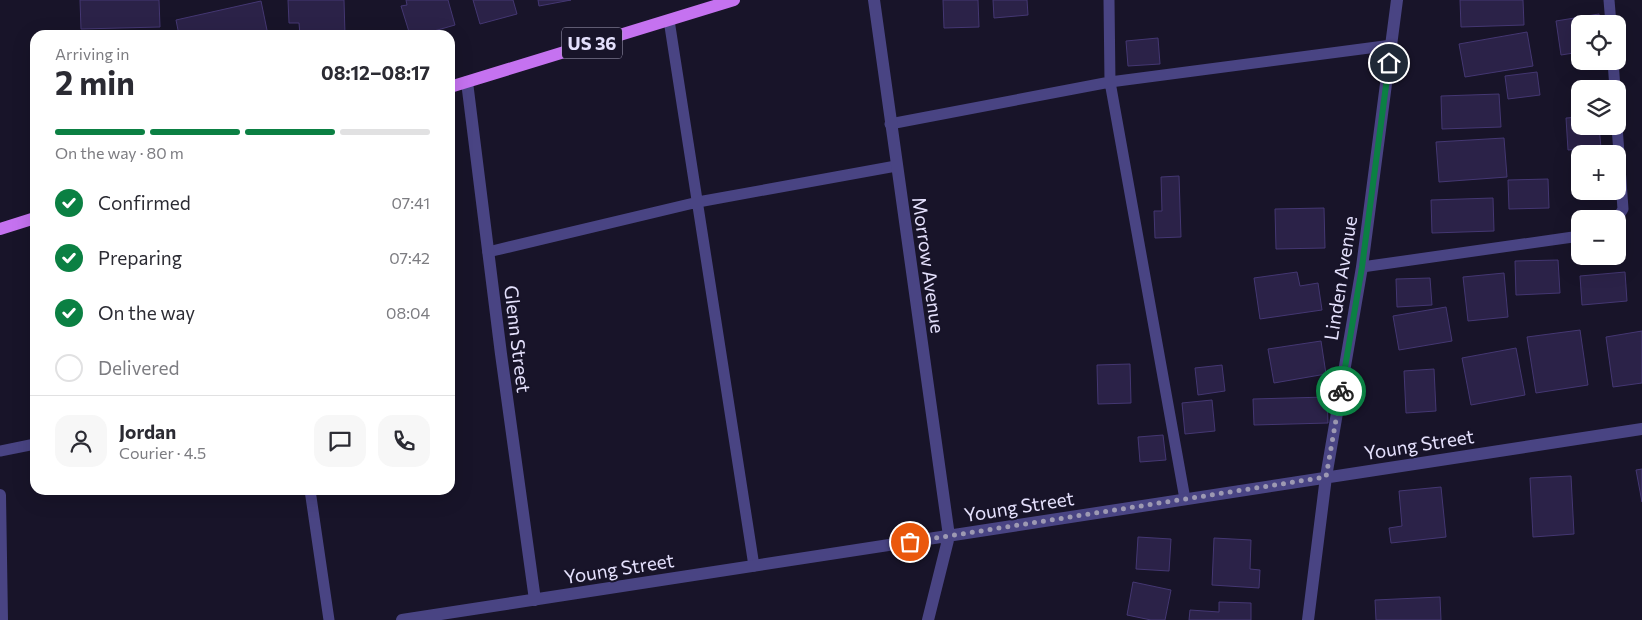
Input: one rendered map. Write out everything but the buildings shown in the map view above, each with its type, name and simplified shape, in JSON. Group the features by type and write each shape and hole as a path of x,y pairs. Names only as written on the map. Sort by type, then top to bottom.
{"main road":[{"name":"US 36","path":"455,86 734,0"},
{"path":"0,229 30,220"}],"street":[{"name":"Morrow Avenue","path":"874,0 949,536"},
{"name":"Linden Avenue","path":"1308,620 1326,477 1362,267 1397,0"},
{"name":"Glenn Street","path":"467,82 535,600"},
{"name":"Young Street","path":"402,620 1642,429"},
{"path":"0,495 2,620"},
{"path":"928,620 949,536"}],"lane":[{"path":"1109,0 1110,82 1185,499"},
{"path":"1609,0 1610,15"},
{"path":"669,20 754,566"},
{"path":"890,124 1110,82 1392,45"},
{"path":"1618,135 1622,210"},
{"path":"488,252 698,202 896,166"},
{"path":"1362,267 1571,237"},
{"path":"0,451 30,445"},
{"path":"311,495 329,620"}],"way so far":[{"path":"910,542 1326,477 1341,391"}],"route":[{"path":"1341,391 1362,267 1389,63"}]}
